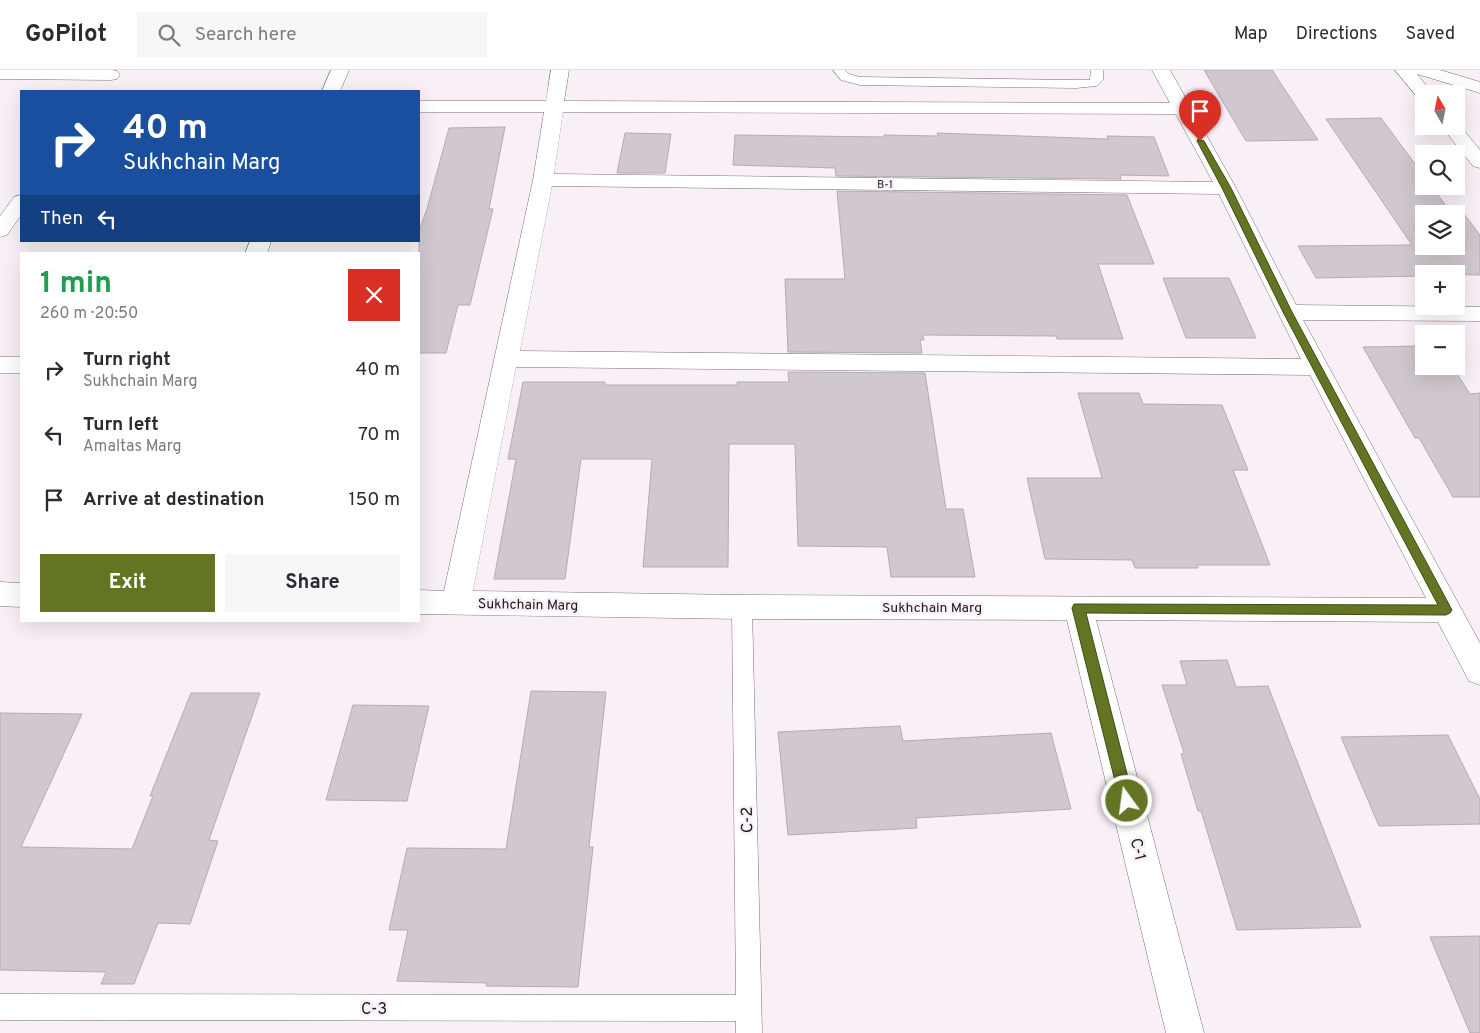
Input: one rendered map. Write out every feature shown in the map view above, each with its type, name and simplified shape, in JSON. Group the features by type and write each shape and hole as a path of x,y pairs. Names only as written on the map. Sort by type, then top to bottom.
{"street":[{"path":"331,90 340,70"},
{"path":"456,603 543,180 556,106 560,70"},
{"path":"1161,70 1226,188 1288,312 1480,672"},
{"path":"1404,70 1416,85"},
{"path":"1421,70 1480,88"},
{"path":"0,74 113,73"},
{"path":"101,90 113,73"},
{"path":"420,106 1183,109"},
{"path":"1458,135 1480,162"},
{"name":"B-1","path":"543,180 1226,188"},
{"path":"0,231 20,202"},
{"path":"1288,312 1480,314"},
{"path":"505,359 1317,366"},
{"path":"0,365 20,364"},
{"path":"0,594 20,595"},
{"name":"Sukhchain Marg","path":"420,602 1446,610"},
{"name":"C-1","path":"1078,608 1185,1033"}],"lane":[{"path":"839,70 845,78 860,81 1076,84 1097,80 1097,70"},
{"name":"C-2","path":"742,606 749,1033"},
{"name":"C-3","path":"0,1007 749,1008"}],"building":[{"path":"1204,70 1272,70 1318,140 1246,141"},
{"path":"1381,118 1415,164 1415,195 1438,195 1445,205 1415,205 1415,255 1465,255 1465,215 1480,235 1480,275 1465,275 1465,265 1415,265 1415,276 1316,278 1298,246 1412,245 1326,119"},
{"path":"505,127 489,209 493,209 470,305 458,305 446,353 420,353 420,228 449,128"},
{"path":"625,133 671,134 665,173 617,173"},
{"path":"937,133 1108,139 1107,136 1154,137 1169,176 1120,175 1121,179 836,176 835,168 733,165 735,135 884,137 884,135 938,136"},
{"path":"837,191 1127,195 1154,264 1098,264 1123,339 1057,339 1056,336 923,335 924,340 920,340 922,353 788,352 785,279 845,279"},
{"path":"1163,278 1229,278 1256,338 1186,338"},
{"path":"1415,346 1415,375 1458,375 1470,394 1480,393 1480,497 1453,497 1419,438 1415,438 1363,347"},
{"path":"788,372 925,373 946,509 963,509 975,577 891,577 887,547 798,546 795,444 729,444 728,567 643,567 652,459 581,459 565,579 494,579 516,459 508,459 523,382 605,382 605,385 737,385 737,382 789,382"},
{"path":"1078,393 1139,393 1143,404 1222,405 1248,470 1233,470 1270,565 1197,565 1198,568 1135,568 1132,560 1045,559 1027,478 1102,478"},
{"path":"1227,660 1236,687 1268,686 1361,927 1237,930 1201,811 1198,811 1181,754 1184,753 1162,685 1187,685 1180,661"},
{"path":"531,691 606,692 589,847 593,847 578,987 486,986 487,983 397,981 408,930 389,930 407,848 506,849"},
{"path":"191,693 260,693 209,840 218,841 190,924 158,923 134,984 101,984 106,972 0,970 0,713 82,714 21,847 132,849 153,796 150,796"},
{"path":"353,705 429,706 407,801 326,800"},
{"path":"900,726 903,741 1051,733 1071,809 916,818 917,828 788,835 778,732"},
{"path":"1448,735 1480,799 1480,824 1379,826 1341,737"},
{"path":"1480,936 1480,1033 1470,1033 1430,937"}],"route":[{"path":"1127,801 1078,608 1446,610 1200,141"}]}
